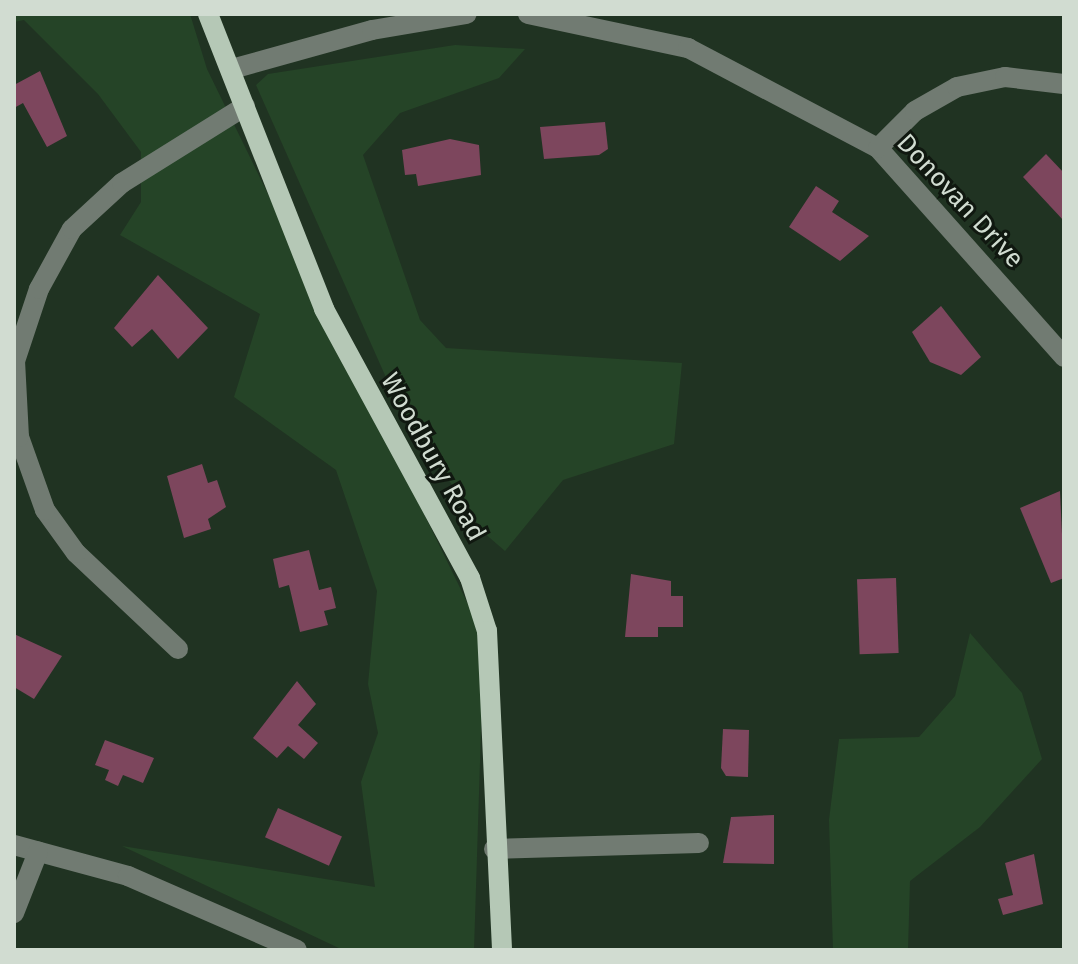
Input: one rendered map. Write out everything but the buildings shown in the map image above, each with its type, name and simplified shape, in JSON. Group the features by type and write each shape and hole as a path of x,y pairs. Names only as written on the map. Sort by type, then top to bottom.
{"main road":[{"name":"Woodbury Road","path":"208,14 324,309 470,578 487,631 494,849 502,950"}],"street":[{"path":"232,69 372,30 467,14"},
{"name":"Donovan Drive","path":"528,14 688,48 878,148 1064,357"},
{"path":"878,148 915,111 957,87 1005,77 1064,84"},
{"path":"178,649 76,553 45,510 19,437 15,361 39,289 72,229 122,183 245,106"},
{"path":"494,849 699,843"},
{"path":"14,845 128,876 297,950"},
{"path":"14,913 38,852"}],"green space":[{"path":"14,14 190,14 207,69 484,637 474,950 343,950 122,846 375,887 361,782 378,733 368,684 377,591 336,470 234,397 260,314 120,235 141,202 141,152 98,94 24,20 14,22"},
{"path":"455,45 525,49 499,78 400,113 363,155 420,320 446,348 682,363 674,444 563,480 505,551 483,532 396,400 256,85 268,74"},
{"path":"970,633 1022,693 1042,759 980,827 910,881 908,950 833,950 829,820 839,739 919,737 955,696"}]}
